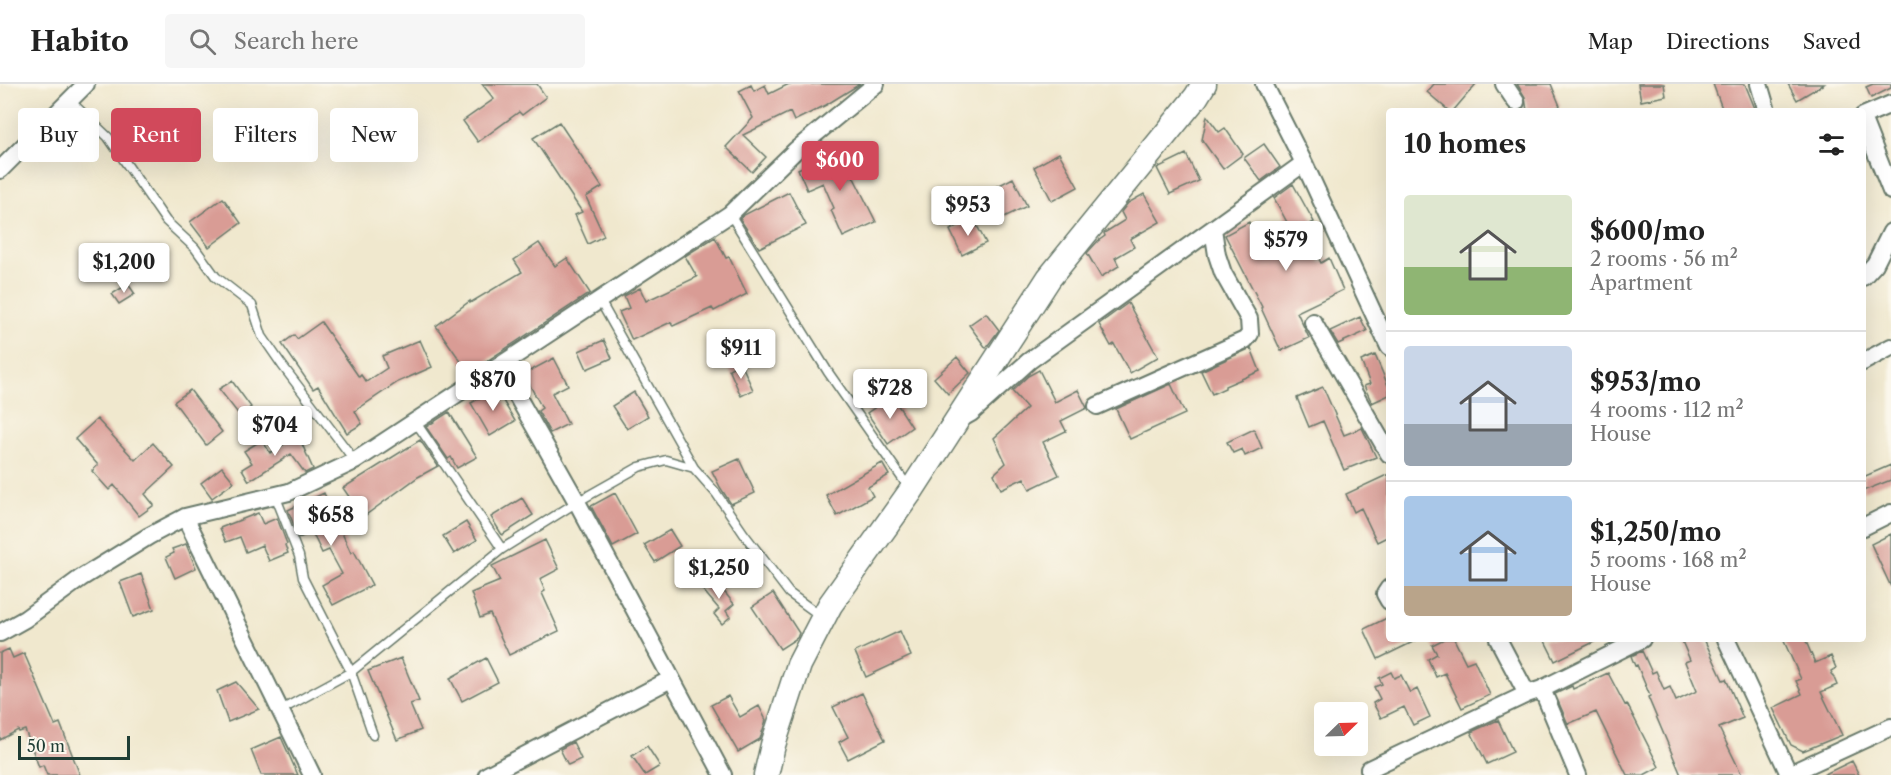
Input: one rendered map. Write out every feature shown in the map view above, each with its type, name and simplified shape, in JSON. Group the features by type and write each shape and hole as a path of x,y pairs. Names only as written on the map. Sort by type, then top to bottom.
{"street":[{"path":"0,170 86,84"},
{"path":"0,633 25,619 81,578 149,536 185,517 289,492 355,461 730,214 796,150 876,84"},
{"path":"766,775 773,745 799,665 830,605 911,491 1049,278 1196,97 1204,84"},
{"path":"1264,84 1305,164 1386,335"},
{"path":"1504,84 1516,102"},
{"path":"1759,84 1766,108"},
{"path":"1866,116 1891,104"},
{"path":"1866,126 1891,191"},
{"path":"955,422 971,413 1029,361 1305,164"},
{"path":"1096,406 1245,340 1250,334 1250,319 1223,273 1217,255 1213,229"},
{"path":"1866,275 1883,261 1891,232"},
{"path":"1313,322 1386,449"},
{"path":"1866,360 1891,347"},
{"path":"500,366 577,502 723,775"},
{"path":"1866,526 1891,513"},
{"path":"185,517 312,775"},
{"path":"1500,642 1535,691 1578,775"},
{"path":"1727,642 1788,775 1891,727"},
{"path":"1369,769 1535,691 1620,644"},
{"path":"487,775 670,679"}],"lane":[{"path":"69,100 108,137 166,221 195,248 216,277 252,305 262,336 355,461"},
{"path":"730,214 828,372 911,491"},
{"path":"599,299 694,468 716,493 789,593 823,618"},
{"path":"415,421 502,549"},
{"path":"281,710 351,672 502,549 577,502 639,466 666,460 694,468"},
{"path":"275,495 299,556 303,578 351,672 373,735"}],"building":[{"path":"482,84 537,84 546,97 522,115 519,112 478,142 463,121 494,99"},
{"path":"789,84 860,84 794,121 790,112 743,135 766,157 752,172 726,147 753,118 739,91 751,85 754,91 765,85 769,94"},
{"path":"1434,84 1476,84 1456,108 1446,108 1427,92"},
{"path":"1517,84 1551,84 1560,106 1527,108 1525,97"},
{"path":"1638,84 1664,84 1666,96 1641,101"},
{"path":"1713,84 1745,84 1755,108 1722,108"},
{"path":"1788,84 1824,84 1797,100"},
{"path":"1873,84 1891,84 1891,88 1871,98 1866,87"},
{"path":"1207,116 1219,132 1225,128 1243,154 1223,169 1202,140"},
{"path":"559,122 602,187 586,197 604,236 588,244 575,215 582,212 533,138"},
{"path":"1264,144 1280,167 1261,181 1244,158"},
{"path":"840,150 876,222 843,237 831,210 834,208 823,183 807,190 798,169"},
{"path":"1059,153 1078,187 1052,201 1034,167"},
{"path":"1186,154 1199,181 1170,194 1157,168"},
{"path":"1013,178 1027,206 1000,219 986,192"},
{"path":"1293,184 1314,222 1303,228 1321,263 1329,258 1343,290 1297,312 1309,338 1281,351 1262,307 1225,235 1249,222 1267,257 1297,241 1274,198"},
{"path":"789,192 806,225 759,248 740,219"},
{"path":"1144,194 1160,222 1130,239 1134,247 1115,258 1119,266 1101,277 1087,253 1105,236 1104,233 1125,220 1121,212 1128,203"},
{"path":"223,198 241,223 209,247 190,222"},
{"path":"973,218 986,243 962,255 950,230"},
{"path":"715,237 726,258 729,257 747,294 714,311 712,308 673,326 671,322 632,340 619,312 629,308 624,296 640,288 646,301 697,277 685,256"},
{"path":"539,243 555,266 567,258 590,293 469,373 436,326 470,301 470,303 522,272 514,260"},
{"path":"128,284 135,294 119,304 112,294"},
{"path":"1128,303 1158,357 1130,373 1114,344 1111,346 1099,324"},
{"path":"986,313 999,330 986,348 969,325"},
{"path":"1360,317 1367,331 1338,344 1330,331"},
{"path":"321,322 359,377 361,375 366,382 387,368 382,356 420,340 432,367 398,382 355,411 362,424 347,433 318,386 313,389 282,344 294,335 297,339"},
{"path":"604,340 612,358 587,369 579,351"},
{"path":"1251,348 1260,371 1212,394 1201,371"},
{"path":"1375,355 1386,381 1386,396 1372,403 1364,386 1370,384 1361,361"},
{"path":"957,357 970,373 948,394 934,378"},
{"path":"554,358 568,385 552,393 568,424 550,433 538,411 542,408 524,374"},
{"path":"741,363 753,390 741,396 729,369"},
{"path":"1039,370 1055,402 1078,390 1087,408 1061,421 1066,431 1043,442 1059,475 1030,489 1024,478 1001,489 994,474 1006,463 994,438 1027,408 1012,391 1028,376"},
{"path":"232,381 251,407 240,416 219,389"},
{"path":"1171,384 1185,414 1130,439 1116,409"},
{"path":"1323,387 1344,435 1362,428 1376,457 1344,470 1323,421 1309,427 1297,398"},
{"path":"496,389 515,421 490,436 471,403"},
{"path":"190,390 222,432 206,445 174,402"},
{"path":"634,392 648,416 627,429 612,406"},
{"path":"892,396 912,427 888,444 867,413"},
{"path":"449,412 477,457 457,468 451,457 448,459 426,427"},
{"path":"97,419 135,460 153,443 174,467 145,494 154,505 139,516 114,485 109,490 92,471 98,465 75,439"},
{"path":"1254,429 1262,448 1245,456 1242,449 1233,453 1227,442"},
{"path":"298,435 313,469 305,473 291,454 249,481 242,469 252,463 244,451 262,440 270,453"},
{"path":"420,440 438,466 418,477 363,517 343,488"},
{"path":"739,459 755,493 731,504 712,471"},
{"path":"882,463 889,475 868,487 873,496 837,516 826,495"},
{"path":"1891,465 1891,480 1866,490 1866,476"},
{"path":"222,467 234,482 212,498 201,483"},
{"path":"1386,475 1386,538 1377,542 1361,508 1354,512 1346,494"},
{"path":"324,493 351,553 354,551 372,585 333,605 322,585 342,574 329,550 322,553 312,532 299,538 288,510"},
{"path":"615,493 637,534 613,547 591,506"},
{"path":"522,498 533,515 502,535 491,517"},
{"path":"258,513 263,524 277,518 288,553 269,561 262,545 246,552 240,537 226,542 220,528"},
{"path":"466,522 477,540 454,554 443,536"},
{"path":"670,530 680,546 655,562 644,545"},
{"path":"1891,534 1891,587 1871,544"},
{"path":"545,540 559,569 540,579 545,591 542,593 559,631 509,655 490,614 480,618 471,593 500,581 492,566"},
{"path":"186,544 196,568 175,578 166,557 174,553 172,549"},
{"path":"141,574 154,609 133,617 120,582"},
{"path":"714,579 734,604 726,611 730,617 722,624 714,614 719,609 702,589"},
{"path":"773,593 799,633 797,638 780,649 752,607"},
{"path":"1386,618 1386,642 1413,642 1378,659 1364,629"},
{"path":"900,631 911,656 866,677 855,652"},
{"path":"1438,642 1456,642 1466,663 1474,660 1490,695 1462,708 1445,673 1436,677 1428,659 1437,654 1432,645"},
{"path":"1546,642 1594,642 1555,661"},
{"path":"1682,642 1705,642 1723,680 1726,679 1743,718 1719,728 1742,775 1681,775 1637,665 1635,666 1631,656 1642,651 1652,673 1656,671 1664,690 1670,687 1676,701 1697,691 1685,662 1690,660"},
{"path":"1784,642 1806,642 1815,663 1831,656 1836,668 1831,671 1837,685 1821,692 1842,735 1803,751 1791,745 1773,708 1802,694 1796,681 1801,679"},
{"path":"9,649 13,658 24,653 55,725 60,723 80,775 47,775 43,765 39,767 25,730 19,732 18,730 0,740 0,653"},
{"path":"401,658 419,701 410,704 421,730 397,740 368,671"},
{"path":"486,658 498,682 462,701 450,678"},
{"path":"1391,672 1394,678 1401,675 1410,693 1417,689 1430,717 1413,725 1404,707 1381,718 1373,703 1380,699 1374,687 1382,684 1379,678"},
{"path":"1608,673 1625,705 1627,704 1659,767 1644,775 1627,775 1596,712 1568,724 1555,694 1572,686 1573,689"},
{"path":"236,682 259,709 228,722 217,691"},
{"path":"862,693 885,740 848,759 839,742 848,737 833,707"},
{"path":"728,696 740,717 759,706 766,720 760,739 738,752 711,705"},
{"path":"1498,720 1513,752 1487,764 1471,732"},
{"path":"281,737 298,775 261,775 251,750"},
{"path":"573,742 581,759 568,765 560,749"},
{"path":"647,746 660,766 645,775 632,756"},
{"path":"1852,761 1859,775 1823,775"}]}
